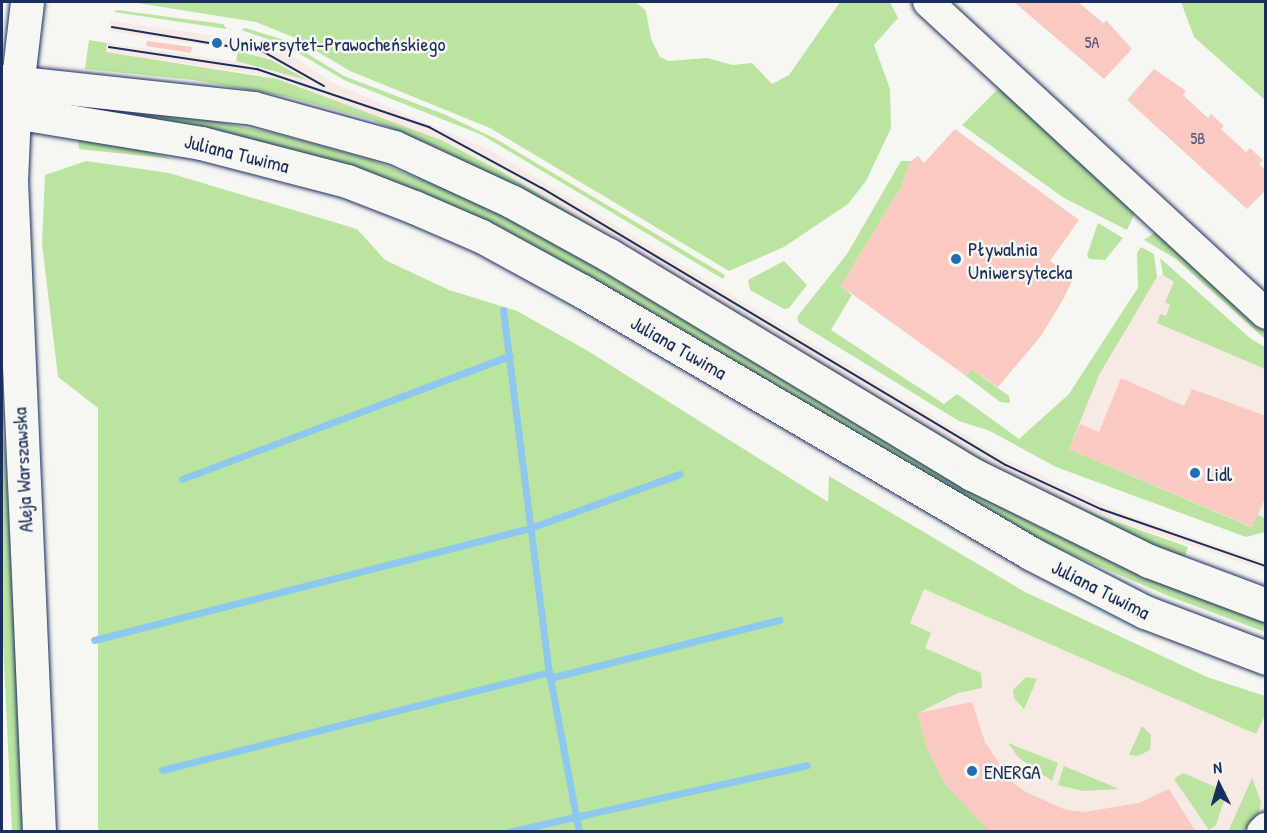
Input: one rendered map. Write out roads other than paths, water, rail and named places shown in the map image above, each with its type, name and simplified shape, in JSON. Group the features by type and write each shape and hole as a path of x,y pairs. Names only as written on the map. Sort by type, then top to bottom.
{"main road":[{"name":"Aleja Warszawska","path":"27,2 8,96 12,148 13,279 39,831"},
{"path":"20,43 63,86"},
{"name":"Juliana Tuwima","path":"8,96 63,86 253,108 394,147 510,201 609,255 993,485 1149,561 1266,605"},
{"name":"Juliana Tuwima","path":"8,96 61,120 201,143 347,182 481,236 683,349 1032,554 1145,612 1266,658"},
{"path":"12,148 61,120"}],"street":[{"path":"928,2 1266,314"},
{"path":"1262,831 1266,828"}],"waterway":[{"path":"503,310 549,672 579,832"},
{"path":"182,479 510,356"},
{"path":"94,640 530,528 680,474"},
{"path":"550,678 780,620"},
{"path":"162,770 549,672"},
{"path":"508,832 807,765"}],"tram line":[{"path":"112,27 264,52 324,86"},
{"path":"109,47 257,69 429,127 542,188 1006,465 1101,509 1266,566"}],"place":[{"name":"Uniwersytet-Prawocheńskiego","path":"217,43"},
{"name":"Pływalnia Uniwersytecka","path":"956,259"},
{"name":"Lidl","path":"1195,473"},
{"name":"ENERGA","path":"972,771"}]}
